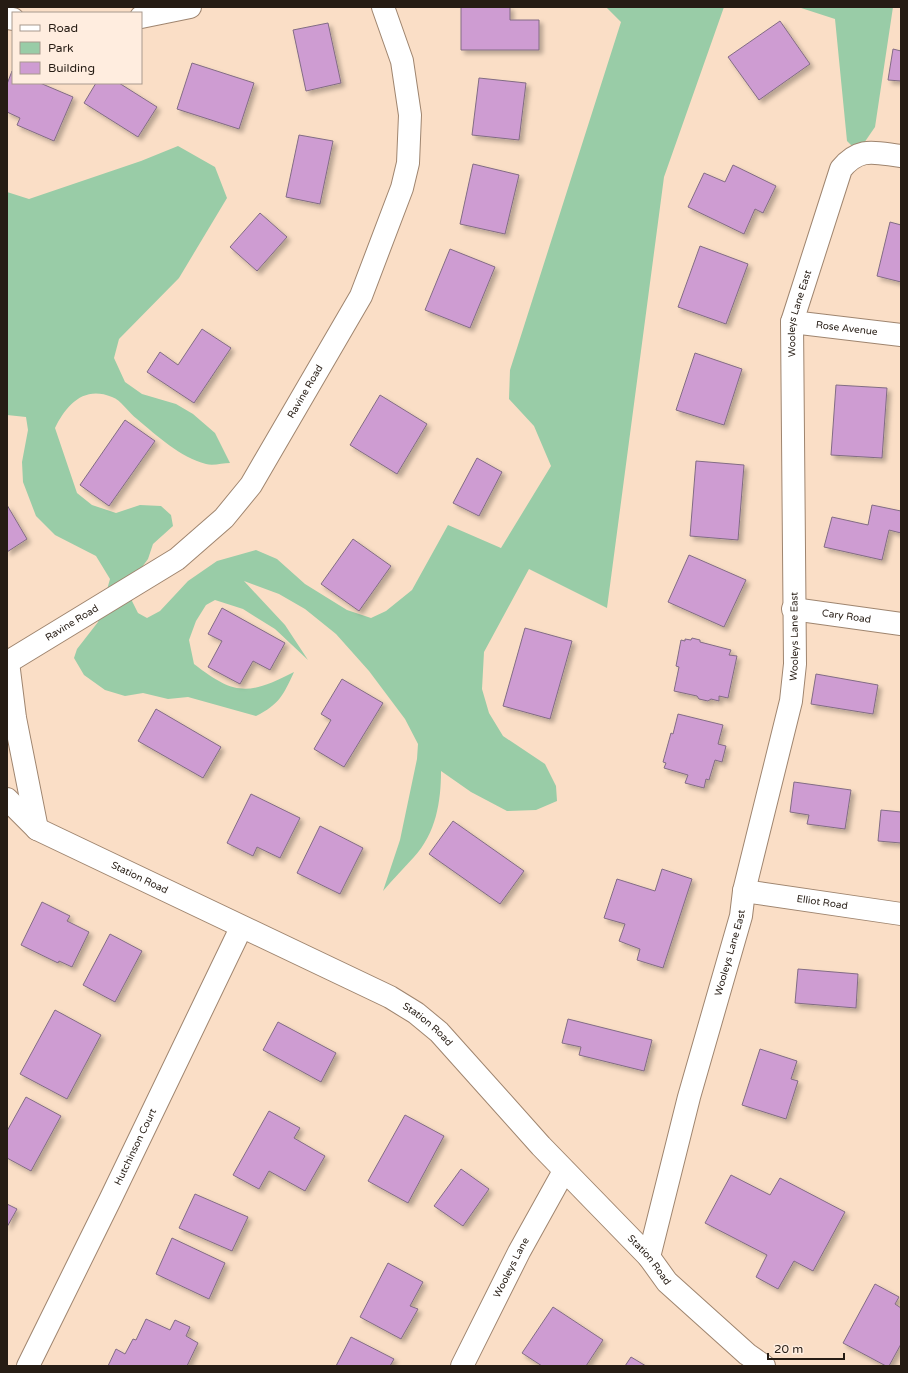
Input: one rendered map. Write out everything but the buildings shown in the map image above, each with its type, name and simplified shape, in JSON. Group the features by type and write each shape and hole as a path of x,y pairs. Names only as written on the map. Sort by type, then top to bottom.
{"street":[{"path":"142,14 190,7"},
{"name":"Ravine Road","path":"8,662 177,559 224,518 250,485 361,296 402,188 408,163 410,115 402,61 382,7"},
{"name":"Wooleys Lane East","path":"649,1257 688,1097 741,916 744,891 791,701 795,664 793,609 792,322 841,169 853,157 866,152 901,156"},
{"name":"Rose Avenue","path":"792,322 901,334"},
{"name":"Cary Road","path":"793,609 901,624"},
{"path":"8,662 15,718 37,829"},
{"name":"Station Road","path":"7,799 37,829 241,928 390,997 416,1013 439,1032 564,1171 649,1257 667,1282 747,1354 764,1366"},
{"name":"Elliot Road","path":"744,891 901,914"},
{"name":"Hutchinson Court","path":"28,1366 241,928"},
{"name":"Wooleys Lane","path":"462,1366 519,1252 564,1171"}],"green space":[{"path":"606,7 724,7 664,177 607,608 529,569 484,652 482,689 489,713 503,736 545,764 556,786 557,801 536,810 507,811 471,792 441,771 440,794 436,817 428,838 414,857 383,891 400,840 417,759 418,744 405,719 369,671 336,634 305,609 279,594 244,581 285,625 308,660 275,629 243,609 215,600 206,605 196,621 189,640 194,664 221,682 232,687 242,689 253,688 278,680 294,672 280,698 270,708 256,716 188,697 168,699 143,693 125,696 105,690 84,675 74,658 77,649 98,622 110,579 96,556 55,535 36,516 23,482 22,462 28,430 26,417 7,415 7,192 29,199 141,161 178,146 215,167 227,198 179,278 119,339 114,358 125,382 142,394 176,404 193,414 215,433 230,463 209,465 196,461 161,439 112,397 102,394 85,395 70,405 55,428 77,493 92,505 116,513 140,505 161,506 171,515 173,526 153,544 148,559 139,571 132,601 138,613 147,618 160,611 188,581 217,561 256,550 277,559 305,584 347,610 371,618 386,611 412,590 448,525 501,548 551,466 534,426 509,399 510,370 621,22"},
{"path":"798,7 893,7 875,127 864,143 857,147 851,145 847,141 835,19"}]}
